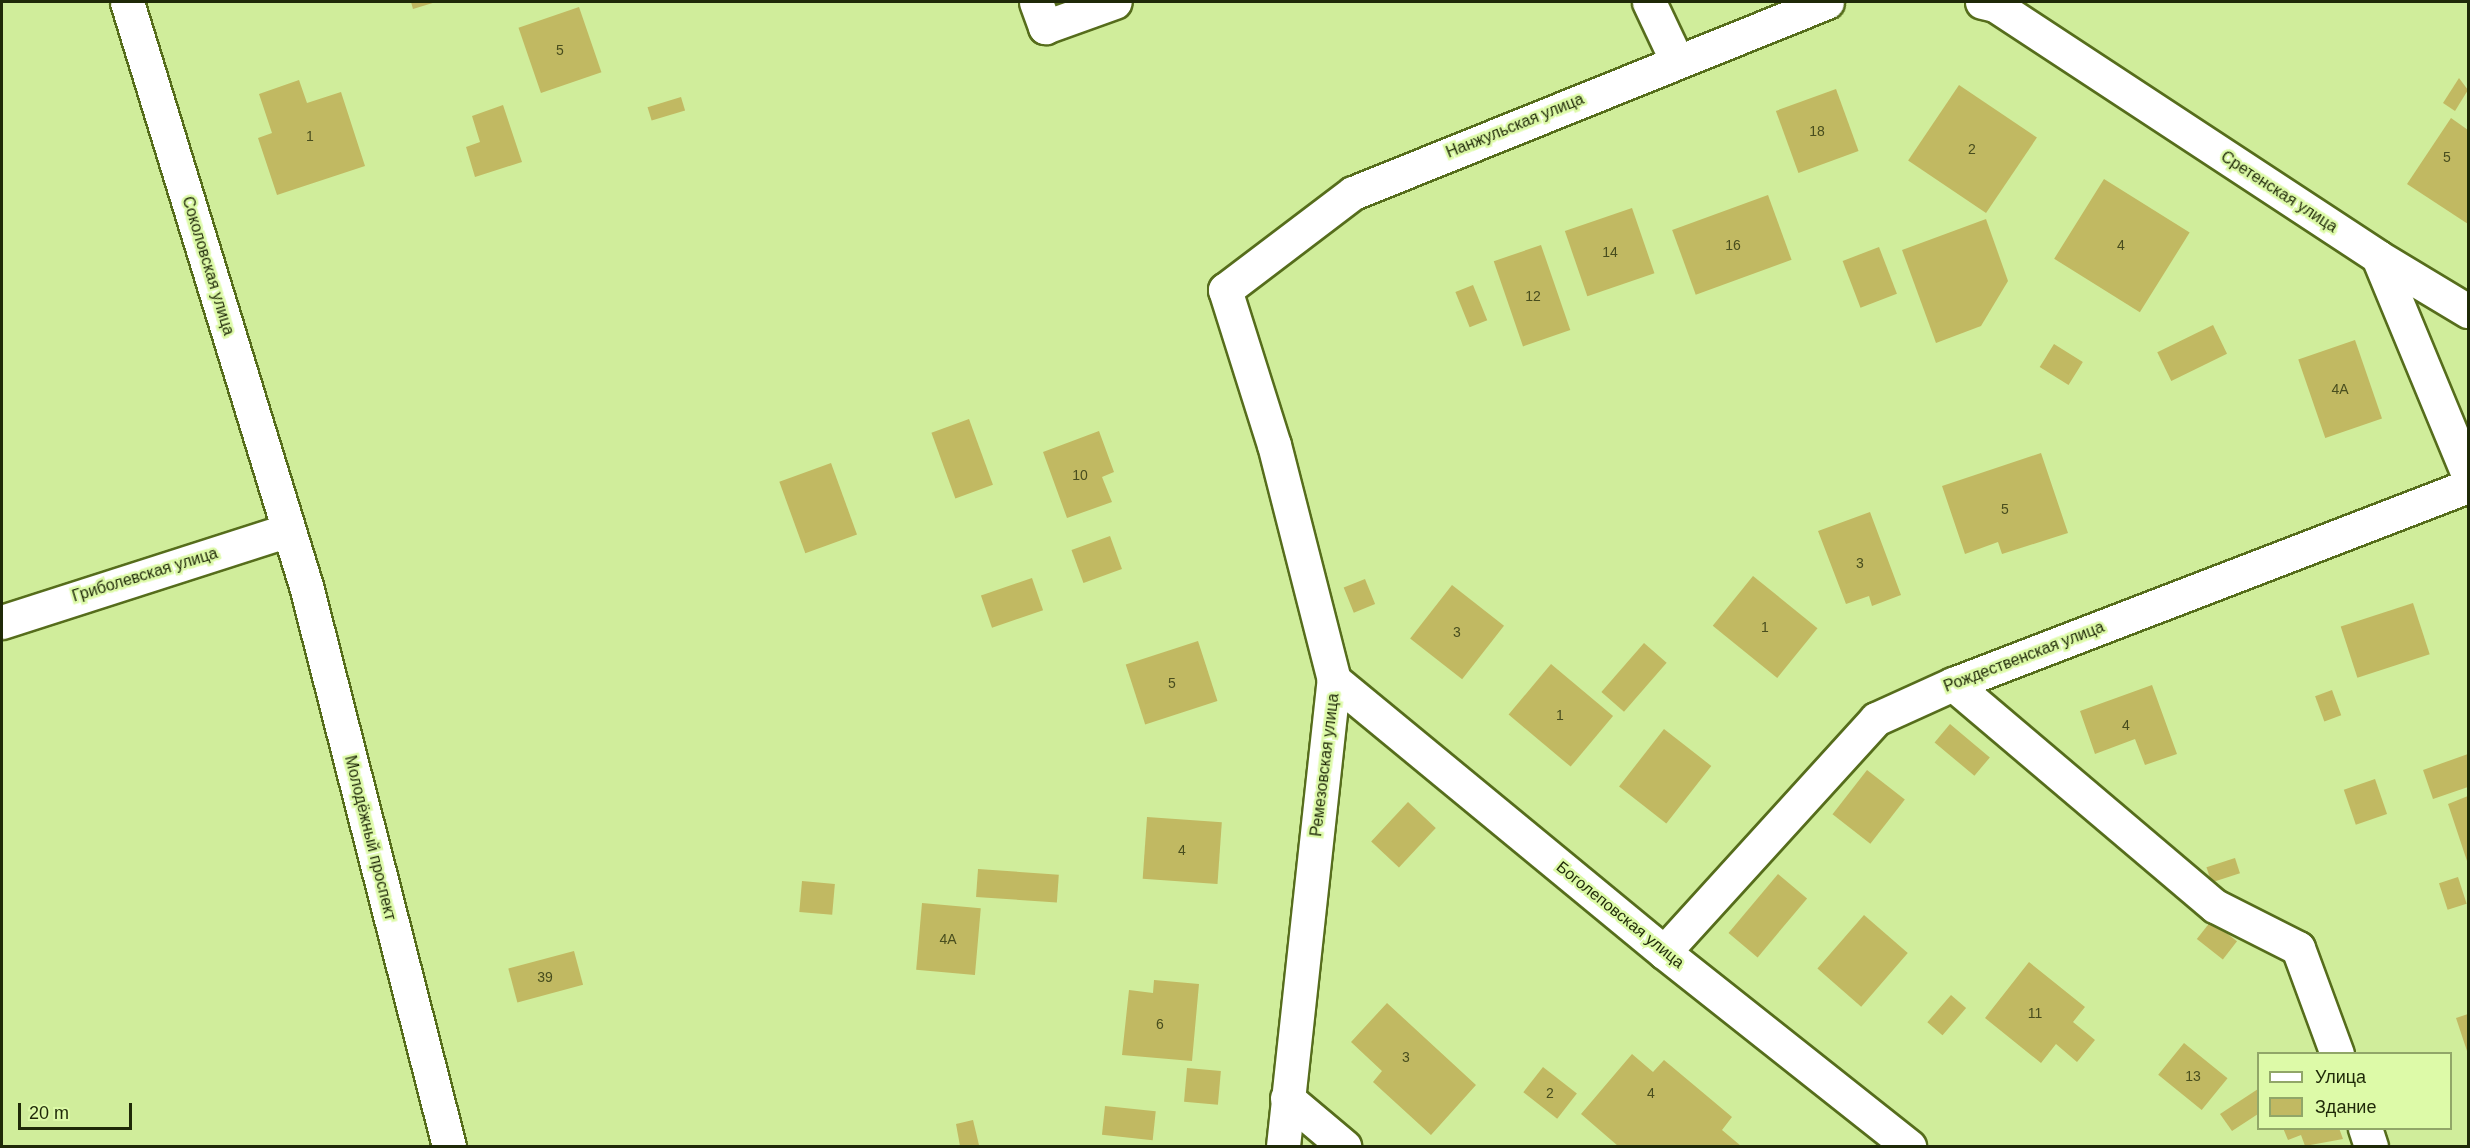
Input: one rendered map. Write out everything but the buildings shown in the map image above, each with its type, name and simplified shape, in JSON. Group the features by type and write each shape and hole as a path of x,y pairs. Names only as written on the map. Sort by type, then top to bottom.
{"street":[{"name":"Соколовская улица","path":"127,2 288,530"},
{"path":"1040,14 1115,2"},
{"path":"1649,2 1676,59"},
{"name":"Нанжульская улица","path":"1225,290 1353,193 1676,59 1827,2"},
{"name":"Сретенская улица","path":"1982,2 1995,5 2378,257 2469,311"},
{"path":"2378,257 2458,413 2469,474"},
{"name":"Ремезовская улица","path":"1225,290 1274,445 1334,680 1283,1146"},
{"name":"Рождественская улица","path":"1664,952 1876,719 1953,684 2469,486"},
{"name":"Гриболевская улица","path":"2,622 288,530"},
{"name":"Молодёжный проспект","path":"288,530 448,1146"},
{"name":"Боголеповская улица","path":"1334,680 1664,952 1909,1146"},
{"path":"1953,684 2215,906 2298,948 2337,1052"},
{"path":"1287,1098 1344,1146"},
{"path":"2366,1130 2372,1146"}]}
